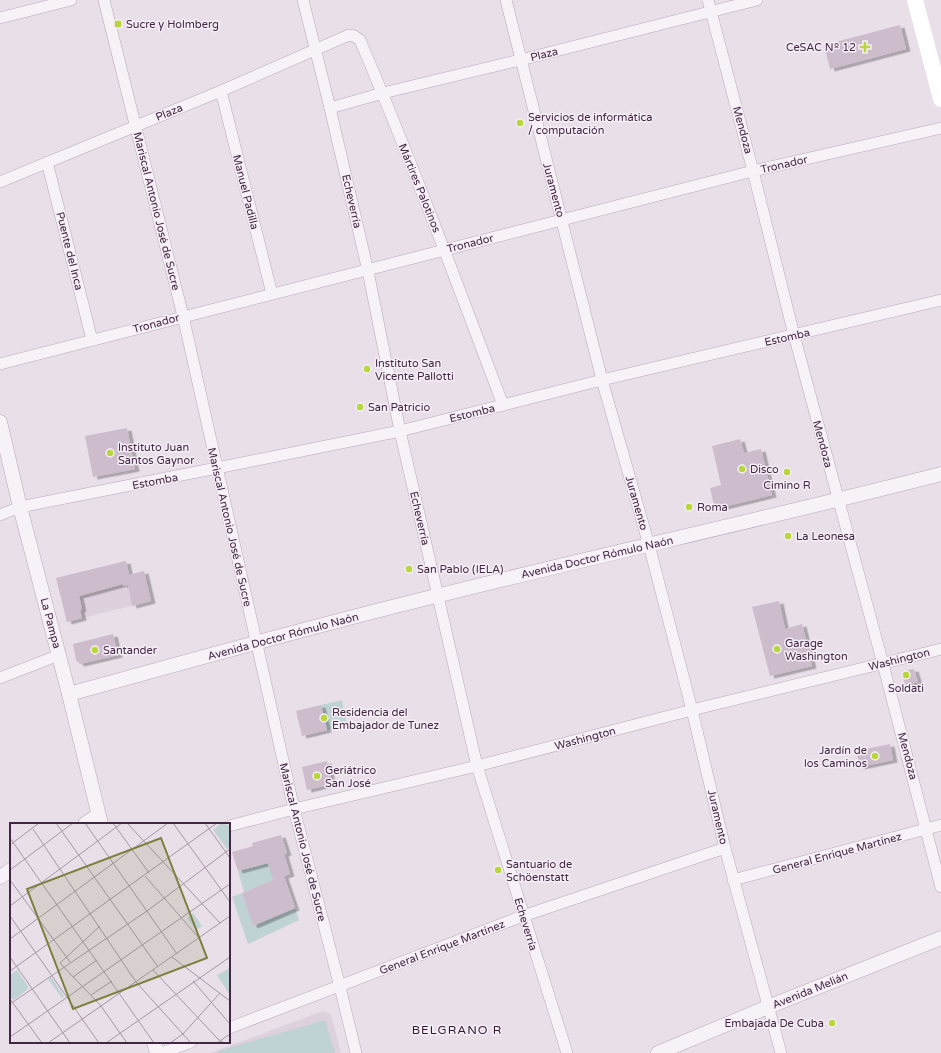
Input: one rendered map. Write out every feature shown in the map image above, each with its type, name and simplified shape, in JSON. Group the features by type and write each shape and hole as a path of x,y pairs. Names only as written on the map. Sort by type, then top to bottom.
{"main road":[{"path":"915,0 941,99"}],"street":[{"path":"0,18 71,0"},
{"name":"Mariscal Antonio José de Sucre","path":"104,0 183,316 294,809 356,1053"},
{"name":"Echeverría","path":"303,0 368,271 400,431 477,766 567,1053"},
{"name":"Juramento","path":"506,0 602,380 649,545 692,710 733,880 781,1053"},
{"name":"Mendoza","path":"708,0 794,335 941,886"},
{"name":"Plaza","path":"330,108 757,0"},
{"name":"Mártires Palotinos","path":"315,50 349,35 360,40 383,94 503,405"},
{"name":"Plaza","path":"0,182 135,125 221,91 315,50"},
{"name":"Manuel Padilla","path":"221,91 272,294"},
{"name":"Tronador","path":"0,364 183,316 368,271 444,250 753,171 941,128"},
{"name":"Puente del Inca","path":"47,162 92,340"},
{"name":"Estomba","path":"0,515 20,507 400,431 602,380 941,300"},
{"name":"La Pampa","path":"0,422 20,507 70,694 99,820"},
{"name":"Avenida Doctor Rómulo Naón","path":"70,694 438,595 839,500 941,474"},
{"name":"Washington","path":"230,826 294,809 477,766 692,710 941,649"},
{"path":"0,678 60,655"},
{"path":"88,823 99,820"},
{"name":"General Enrique Martínez","path":"733,880 941,825"},
{"name":"General Enrique Martínez","path":"230,1028 524,916 725,848"},
{"path":"0,877 10,871"},
{"name":"Avenida Melián","path":"658,1053 768,1007 941,938"},
{"path":"154,1043 157,1053"},
{"path":"162,1053 188,1043"}],"shaded area":[{"path":"126,561 129,575 144,571 151,601 67,622 56,578"},
{"path":"342,700 347,725 327,730 321,705"},
{"path":"268,863 275,880 244,892 238,871"},
{"path":"242,893 253,925 295,908 299,920 248,944 232,897"},
{"path":"323,1011 331,1014 341,1053 210,1053"},
{"path":"325,1020 335,1053 218,1053 218,1051"}],"building":[{"name":"CeSAC Nº 12","path":"900,25 906,49 830,69 824,45"},
{"name":"Instituto Juan Santos Gaynor","path":"127,428 135,469 93,477 85,436"},
{"name":"Disco","path":"740,439 744,453 761,449 772,495 715,509 710,488 721,485 712,446"},
{"path":"126,561 129,575 144,571 151,601 132,606 128,585 123,586 123,584 79,596 82,609 80,610 82,618 67,622 56,578"},
{"name":"Garage Washington","path":"779,601 785,629 802,624 812,666 770,676 752,607"},
{"name":"Santander","path":"113,634 118,655 80,664 76,660 73,644"},
{"path":"914,669 918,682 905,685 903,677 908,670"},
{"path":"321,705 327,730 302,736 296,711"},
{"name":"Jardín de los Caminos","path":"890,744 893,760 860,767 856,751"},
{"name":"Geriátrico San José","path":"327,761 332,784 307,790 302,767"},
{"path":"281,835 287,853 284,854 290,874 284,876 295,908 253,926 242,893 273,880 268,863 238,871 232,852 253,846 252,843"}],"place":[{"name":"Sucre y Holmberg","path":"118,24"},
{"name":"CeSAC Nº 12","path":"865,47"},
{"name":"Servicios de informática / computación","path":"520,123"},
{"name":"Instituto San Vicente Pallotti","path":"367,369"},
{"name":"San Patricio","path":"360,407"},
{"name":"Instituto Juan Santos Gaynor","path":"110,453"},
{"name":"Disco","path":"742,469"},
{"name":"Cimino R","path":"787,472"},
{"name":"Roma","path":"689,507"},
{"name":"La Leonesa","path":"788,536"},
{"name":"San Pablo (IELA)","path":"409,569"},
{"name":"Garage Washington","path":"777,649"},
{"name":"Santander","path":"95,650"},
{"name":"Soldati","path":"906,675"},
{"name":"Residencia del Embajador de Tunez","path":"324,718"},
{"name":"Jardín de los Caminos","path":"875,756"},
{"name":"Geriátrico San José","path":"317,776"},
{"name":"Santuario de Schöenstatt","path":"498,870"},
{"name":"Embajada De Cuba","path":"832,1023"}],"district":[{"name":"BELGRANO R","path":"457,1030"}]}
